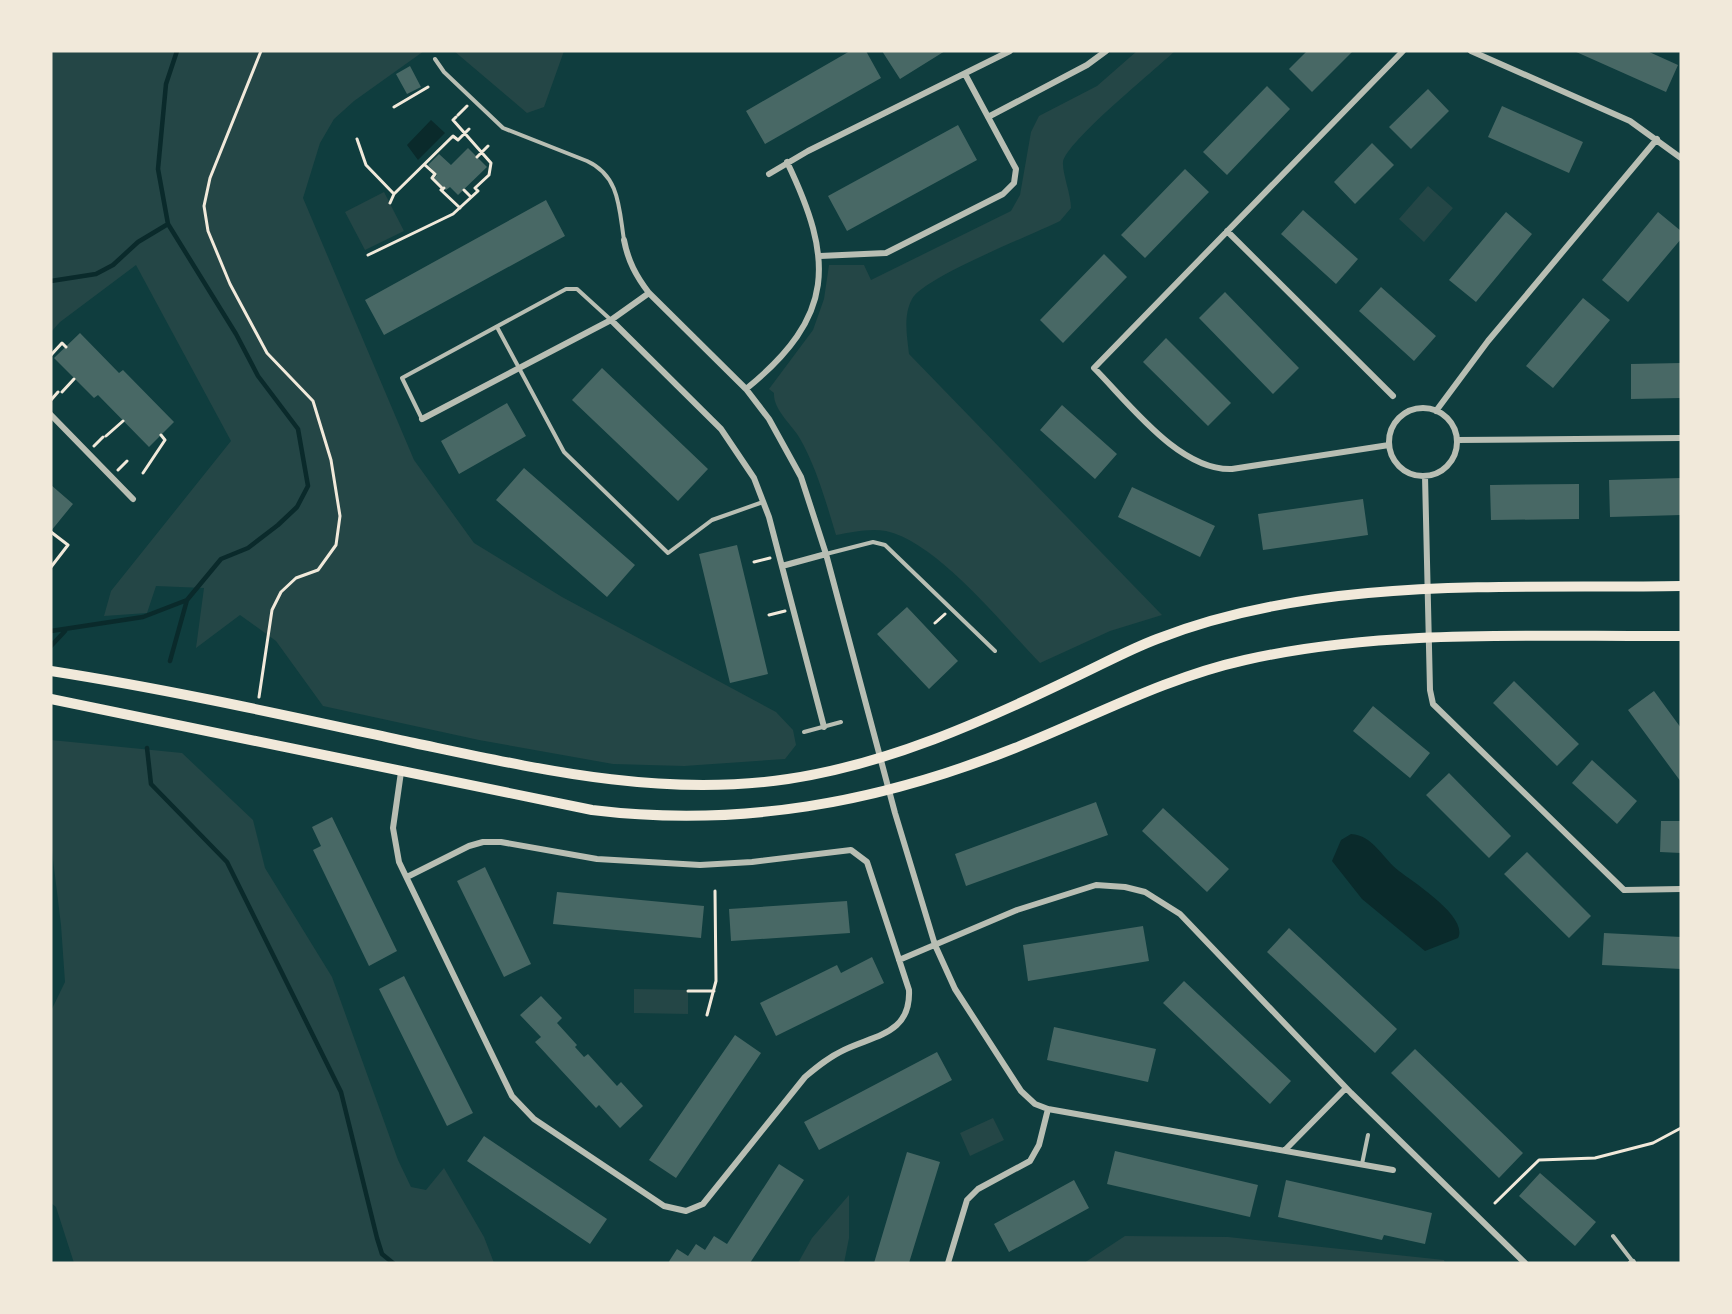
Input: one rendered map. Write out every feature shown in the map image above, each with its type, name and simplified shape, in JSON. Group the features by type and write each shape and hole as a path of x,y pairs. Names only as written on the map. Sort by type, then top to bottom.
{"main road":[{"path":"51,670 140,684 256,711 547,771 640,783 734,784 787,779 879,758 969,725 1157,639 1243,613 1343,595 1428,590 1681,586"},
{"path":"51,699 521,798 646,817 725,817 768,813 889,791 950,773 1016,748 1103,709 1196,673 1295,650 1368,641 1431,637 1681,636"}],"street":[{"path":"769,174 788,162 1010,51"},
{"path":"988,117 1087,65 1106,51"},
{"path":"1389,445 1232,469 1213,469 1181,454 1094,368 1403,51"},
{"path":"1471,51 1630,121 1681,159"},
{"path":"820,256 886,253 1003,194 1014,183 1016,169 965,74"},
{"path":"1436,411 1488,341 1657,139"},
{"path":"746,389 784,354 799,333 816,295 820,256 811,215 788,162"},
{"path":"1227,231 1393,396"},
{"path":"624,240 628,259 649,293 746,389 775,428 801,477 826,554 879,758 935,945 955,989 1013,1082 1035,1104 1048,1109 1393,1170"},
{"path":"422,419 611,320 649,293"},
{"path":"611,320 721,429 739,453 764,502 824,727"},
{"path":"1417,409 1436,411 1451,422 1457,440 1456,451 1447,466 1436,474 1425,476 1415,475 1401,467 1392,455 1389,445 1394,426 1408,412 1417,409"},
{"path":"51,415 134,499"},
{"path":"1457,440 1681,438"},
{"path":"1425,476 1431,637 1430,690 1433,704 1623,890 1681,890"},
{"path":"782,566 826,554"},
{"path":"401,772 393,828 399,862 507,1087 523,1110 664,1206 674,1210 695,1209 708,1199 805,1077 826,1060 900,1023 909,1002 909,990 867,862 851,850 752,862 700,865 597,859 501,842 483,843 469,846 407,877"},
{"path":"899,960 1017,910 1096,885 1125,887 1145,892 1180,914 1346,1088 1526,1263"},
{"path":"1285,1150 1346,1088"},
{"path":"948,1263 967,1200 978,1189 1021,1169 1030,1161 1040,1145 1048,1109"}],"lane":[{"path":"435,59 444,72 503,128 592,163 610,179 616,189 624,240"},
{"path":"422,419 402,378 497,327 572,288 582,293 611,320"},
{"path":"497,327 564,452 668,554 712,520 764,502"},
{"path":"826,554 873,542 885,545 996,651"},
{"path":"804,732 841,722"},
{"path":"1362,1164 1368,1135"},
{"path":"1613,1236 1633,1263"}],"path":[{"path":"256,711 272,610 281,592 296,578 318,570 336,545 340,516 332,460 313,400 267,353 230,284 208,231 204,206 210,178 261,51"},
{"path":"394,107 428,87"},
{"path":"368,255 453,214 478,191 475,188 489,175 491,163 453,120 456,117"},
{"path":"390,203 394,194 453,136 458,140 469,129"},
{"path":"357,139 366,165 394,194"},
{"path":"477,157 488,146"},
{"path":"424,165 435,174 432,178 444,188 460,208"},
{"path":"464,190 471,197"},
{"path":"51,355 62,343 66,347"},
{"path":"51,400 74,379"},
{"path":"106,436 123,420"},
{"path":"143,473 165,440 160,435"},
{"path":"51,532 68,545 51,567"},
{"path":"754,562 779,555"},
{"path":"707,1015 714,991 715,891"},
{"path":"688,991 714,991"},
{"path":"1496,1203 1539,1160 1595,1158 1653,1143 1681,1128"}],"shaded area":[{"path":"51,51 424,51 354,101 334,119 320,143 303,198 414,460 474,543 562,597 776,712 793,730 796,745 785,759 684,766 613,764 479,740 323,706 276,641 240,615 196,648 204,588 156,586 147,613 104,616 111,591 231,441 136,265 60,322 51,332"},
{"path":"454,51 564,51 544,107 527,113"},
{"path":"1137,51 1175,51 1113,106 1068,152 1063,167 1071,208 1060,221 980,257 936,280 912,299 907,312 909,354 1162,615 1110,631 1040,663 968,587 926,551 906,538 880,530 836,535 811,460 799,437 776,405 774,393 769,389 813,330 824,299 829,265 864,265 871,280 1011,211 1020,195 1031,132 1039,116 1097,86"},
{"path":"431,120 445,133 418,160 407,145"},
{"path":"1428,186 1453,208 1424,242 1399,219"},
{"path":"384,192 404,231 365,250 345,212"},
{"path":"51,740 182,753 253,820 265,868 332,977 398,1160 411,1187 426,1190 444,1168 484,1237 494,1263 74,1263 56,1207 51,1203 51,1011 65,982 51,843"},
{"path":"1351,834 1359,835 1372,843 1393,866 1448,910 1459,930 1458,938 1425,951 1362,899 1332,861 1341,840"},
{"path":"634,989 688,990 688,1014 634,1013"},
{"path":"993,1118 1004,1140 970,1156 960,1133"},
{"path":"849,1195 849,1238 844,1263 798,1263 812,1238"},
{"path":"1125,1236 1228,1237 1444,1260 1445,1263 1084,1263"}],"building":[{"path":"850,51 866,51 881,78 765,144 746,111"},
{"path":"882,51 945,51 900,79"},
{"path":"1307,51 1353,51 1312,92 1289,69"},
{"path":"1574,51 1647,51 1678,65 1666,92"},
{"path":"410,66 421,87 407,94 396,74"},
{"path":"1267,86 1290,109 1227,175 1203,152"},
{"path":"1428,89 1449,111 1411,149 1389,127"},
{"path":"1502,106 1583,142 1569,173 1488,137"},
{"path":"958,125 977,160 847,231 828,196"},
{"path":"1372,143 1394,165 1355,204 1334,182"},
{"path":"468,148 487,167 458,195 450,187 446,190 434,178 437,175 428,165 439,154 451,165"},
{"path":"1185,169 1209,192 1145,258 1121,235"},
{"path":"546,200 565,236 384,335 365,300"},
{"path":"1303,210 1358,259 1336,284 1281,234"},
{"path":"1506,212 1532,234 1476,302 1449,280"},
{"path":"1658,212 1681,231 1681,239 1628,302 1602,280"},
{"path":"1104,254 1127,277 1063,343 1040,320"},
{"path":"1381,287 1436,336 1414,361 1359,311"},
{"path":"1225,292 1299,368 1273,394 1199,318"},
{"path":"1583,298 1610,320 1553,388 1526,366"},
{"path":"80,333 119,373 123,370 174,422 149,447 98,395 94,398 54,358"},
{"path":"1166,338 1231,403 1208,426 1143,362"},
{"path":"1681,363 1681,398 1631,399 1631,364"},
{"path":"602,368 708,469 678,501 572,400"},
{"path":"507,403 526,436 459,474 441,441"},
{"path":"1062,405 1117,454 1095,479 1040,430"},
{"path":"524,468 635,565 607,597 496,500"},
{"path":"1681,478 1681,515 1610,517 1609,480"},
{"path":"1579,484 1579,519 1491,520 1490,485"},
{"path":"51,485 73,504 51,531"},
{"path":"1132,487 1215,526 1200,557 1118,517"},
{"path":"1363,499 1368,535 1263,550 1258,514"},
{"path":"737,545 768,674 730,683 699,554"},
{"path":"907,607 958,661 929,689 877,634"},
{"path":"1514,681 1579,744 1557,766 1493,703"},
{"path":"1654,691 1681,728 1681,782 1628,710"},
{"path":"1373,706 1430,753 1410,778 1353,731"},
{"path":"1592,760 1637,801 1617,824 1572,783"},
{"path":"1449,773 1511,836 1489,858 1426,795"},
{"path":"1096,802 1108,835 966,886 955,854"},
{"path":"1163,808 1229,869 1207,892 1142,831"},
{"path":"332,817 397,951 369,966 313,850 321,846 312,827"},
{"path":"1661,821 1681,821 1681,853 1660,852"},
{"path":"1527,852 1591,916 1569,938 1504,874"},
{"path":"485,867 531,964 504,977 457,881"},
{"path":"557,892 704,906 701,938 553,924"},
{"path":"847,901 850,933 731,941 729,909"},
{"path":"1143,926 1149,961 1028,981 1023,945"},
{"path":"1289,928 1397,1029 1375,1053 1267,952"},
{"path":"1604,933 1681,937 1681,969 1602,965"},
{"path":"872,957 884,983 776,1036 760,1003 837,965 841,973"},
{"path":"404,976 473,1113 447,1126 379,989"},
{"path":"1184,981 1291,1081 1270,1104 1163,1003"},
{"path":"541,996 562,1018 557,1023 577,1045 575,1047 584,1057 588,1054 617,1086 621,1082 643,1106 620,1128 599,1105 596,1108 535,1042 541,1037 520,1015"},
{"path":"1054,1027 1156,1049 1148,1082 1047,1060"},
{"path":"735,1035 761,1053 676,1178 649,1160"},
{"path":"1415,1049 1523,1153 1499,1178 1391,1073"},
{"path":"937,1052 952,1080 819,1150 804,1122"},
{"path":"484,1136 607,1219 590,1244 467,1161"},
{"path":"1115,1151 1258,1185 1250,1217 1107,1184"},
{"path":"907,1152 940,1162 909,1263 874,1263"},
{"path":"779,1164 804,1180 750,1263 668,1263 677,1249 688,1256 696,1244 705,1250 714,1236 727,1244"},
{"path":"1540,1173 1596,1222 1575,1246 1519,1196"},
{"path":"1074,1180 1089,1208 1009,1252 994,1224"},
{"path":"1286,1180 1432,1213 1425,1244 1384,1235 1382,1240 1278,1217"}],"waterway":[{"path":"170,661 187,600 221,559 248,548 278,525 297,507 308,486 298,429 258,376 236,334 168,224 158,169 166,84 177,51"},
{"path":"51,281 96,274 113,265 138,242 168,224"},
{"path":"51,631 143,617 187,600"},
{"path":"51,646 65,631"},
{"path":"147,748 151,784 227,862 341,1092 377,1238 382,1254 393,1263"}]}
